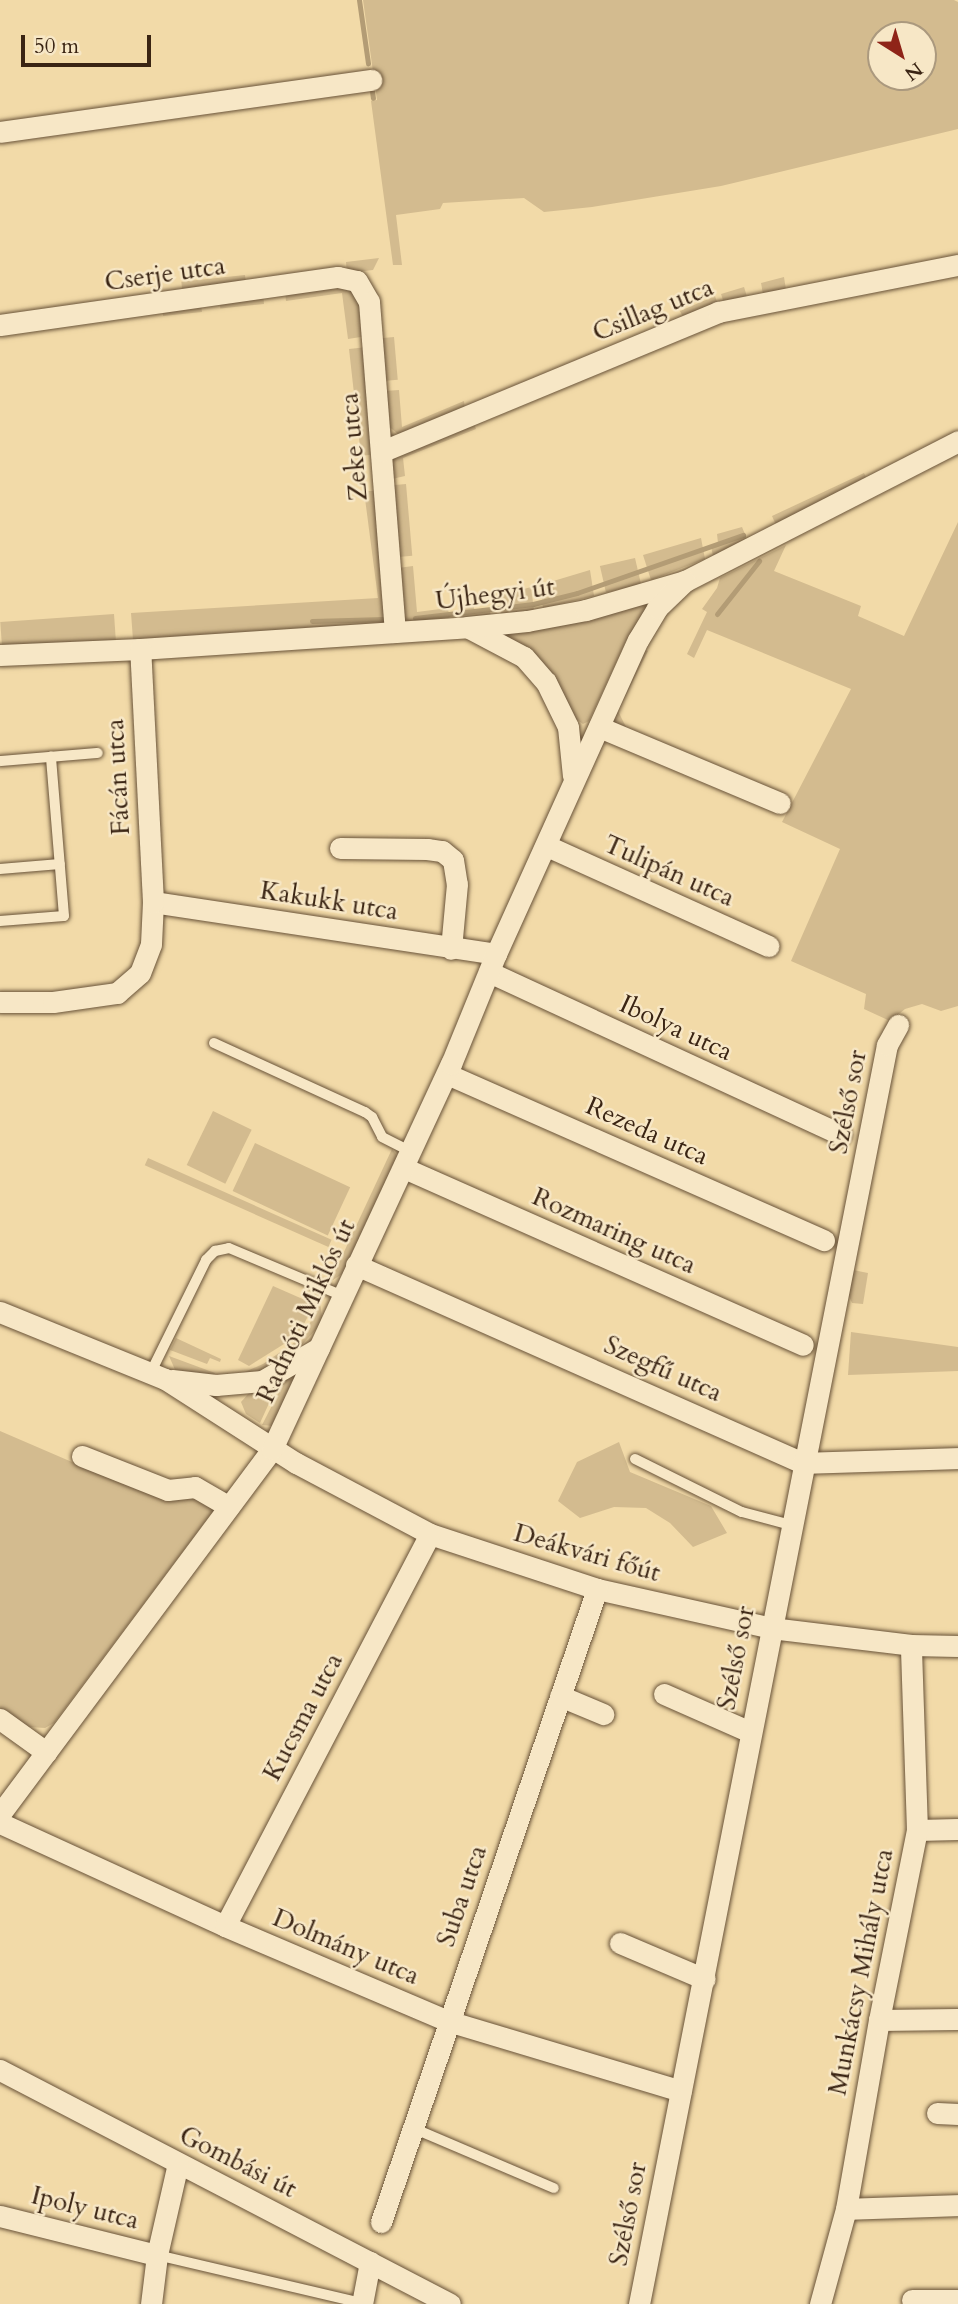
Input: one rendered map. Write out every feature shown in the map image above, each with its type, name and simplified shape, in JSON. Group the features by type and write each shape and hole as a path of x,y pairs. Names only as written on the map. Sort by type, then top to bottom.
{"street":[{"path":"0,132 370,80"},
{"name":"Csillag utca","path":"383,451 718,312 958,265"},
{"name":"Zeke utca","path":"338,277 357,281 369,302 383,451 395,632"},
{"name":"Cserje utca","path":"0,325 338,277"},
{"name":"Újhegyi út","path":"0,655 140,649 467,627 527,621 586,610 685,581 958,441"},
{"name":"Radnóti Miklós út","path":"0,1814 272,1449 447,1074 493,963 547,846 573,780 645,626 657,608 685,581"},
{"name":"Radnóti Miklós út","path":"467,627 524,657 546,682 568,727 573,780"},
{"name":"Fácán utca","path":"0,1002 53,1002 117,993 140,973 153,929 153,902 140,649"},
{"path":"599,727 780,803"},
{"name":"Tulipán utca","path":"547,846 768,946"},
{"path":"340,848 427,849 442,851 453,860 457,884 451,948"},
{"name":"Kakukk utca","path":"153,902 451,948 493,963"},
{"name":"Ibolya utca","path":"493,963 840,1134"},
{"name":"Szélső sor","path":"646,2303 681,2091 705,1979 750,1731 887,1045 898,1025"},
{"name":"Rezeda utca","path":"447,1074 824,1240"},
{"name":"Rozmaring utca","path":"407,1160 803,1345"},
{"name":"Szegfű utca","path":"356,1265 803,1463 958,1458"},
{"name":"Deákvári főút","path":"3,1320 158,1376 232,1419 272,1449 430,1534 597,1589 771,1628 911,1645 958,1646"},
{"name":"Deákvári főút","path":"158,1376 209,1384 261,1381 319,1348"},
{"path":"232,1419 230,1399 242,1384"},
{"path":"82,1456 168,1490 195,1487 229,1507"},
{"name":"Kucsma utca","path":"225,1926 430,1534"},
{"name":"Suba utca","path":"381,2222 597,1589"},
{"name":"Munkácsy Mihály utca","path":"820,2304 846,2209 879,2020 917,1830 911,1645"},
{"path":"664,1695 750,1731"},
{"path":"560,1696 603,1714"},
{"path":"0,1719 46,1752"},
{"name":"Dolmány utca","path":"0,1823 225,1926 448,2021 681,2091"},
{"path":"917,1830 958,1829"},
{"path":"621,1942 705,1979"},
{"path":"879,2020 958,2019"},
{"name":"Gombási út","path":"0,2070 450,2304"},
{"path":"150,2304 157,2255 178,2163"},
{"path":"846,2209 958,2205"},
{"name":"Ipoly utca","path":"0,2216 157,2255"},
{"path":"362,2303 370,2262"},
{"path":"912,2300 958,2300"}],"lane":[{"path":"0,761 98,753"},
{"path":"0,921 64,916 51,757"},
{"path":"0,869 60,864"},
{"path":"214,1043 365,1112 372,1117 382,1137 407,1160"},
{"path":"158,1376 206,1260 215,1251 229,1248 343,1296"},
{"path":"635,1459 742,1512 791,1525"},
{"path":"412,2128 554,2189"},
{"path":"157,2255 362,2303"}],"shaded area":[{"path":"363,0 958,2 958,129 721,186 592,207 544,212 524,198 443,203 440,209 396,215 402,265 393,265 371,101 377,100"},
{"path":"379,258 373,270 347,273 346,262"},
{"path":"245,275 246,285 182,292 181,282"},
{"path":"784,277 786,290 763,294 761,283"},
{"path":"338,283 358,293 367,336 348,339 342,293 286,301 285,291"},
{"path":"744,287 747,297 724,304 721,294"},
{"path":"263,294 264,304 220,309 219,299"},
{"path":"715,296 718,305 685,317 680,311"},
{"path":"201,303 202,312 163,316 162,307"},
{"path":"394,337 398,380 384,381 380,338"},
{"path":"367,347 376,454 361,456 349,349"},
{"path":"399,390 402,427 464,401 465,410 398,434 386,424 384,391"},
{"path":"473,421 476,429 403,458 405,476 392,479 392,457"},
{"path":"864,473 866,477 776,525 772,516"},
{"path":"406,484 412,556 398,557 392,485"},
{"path":"364,491 379,491 385,621 381,625 133,640 131,613 378,598"},
{"path":"958,522 958,1006 941,1011 922,1004 905,1009 890,1021 864,1009 866,994 791,961 840,849 782,822 851,689 707,630 694,658 687,654 707,612 702,609 717,588 720,578 786,545 774,571 861,606 858,616 904,636"},
{"path":"742,527 747,539 713,556 711,546 718,543 717,534"},
{"path":"701,538 705,559 651,580 643,555"},
{"path":"635,558 641,584 606,592 600,566"},
{"path":"413,566 417,612 448,608 450,621 409,622 405,618 398,568"},
{"path":"590,570 594,596 543,608 540,585"},
{"path":"531,587 534,610 501,616 499,596"},
{"path":"473,603 475,612 490,610 491,618 460,621 458,606"},
{"path":"641,603 646,605 646,610 626,641 589,721 583,724 576,719 554,678 507,635"},
{"path":"114,614 116,642 2,650 0,622"},
{"path":"644,649 648,651 618,711 626,727 624,731 612,720"},
{"path":"213,1111 252,1130 225,1184 187,1165"},
{"path":"255,1143 350,1187 328,1235 233,1191"},
{"path":"392,1149 399,1158 345,1272 330,1282"},
{"path":"148,1158 332,1240 328,1247 145,1165"},
{"path":"853,1270 868,1273 863,1304 852,1303 848,1294"},
{"path":"273,1286 314,1304 302,1328 292,1339 249,1366 238,1360"},
{"path":"320,1302 320,1325 297,1350"},
{"path":"851,1332 958,1347 958,1371 848,1375"},
{"path":"176,1338 221,1359 220,1362 210,1358 207,1364 170,1350"},
{"path":"298,1340 291,1354 261,1372 240,1374 263,1364"},
{"path":"169,1356 215,1373 211,1380 176,1372"},
{"path":"286,1378 293,1380 274,1426 262,1425"},
{"path":"276,1383 260,1423 246,1414 241,1402 249,1393"},
{"path":"0,1431 123,1484 127,1479 189,1489 216,1507 54,1723 45,1728 29,1727 0,1708"},
{"path":"619,1442 630,1472 711,1506 727,1533 693,1547 670,1523 646,1508 614,1507 580,1518 558,1501 577,1462"}],"waterway":[{"path":"359,0 368,63"},
{"path":"371,84 373,98"},
{"path":"415,618 533,604 577,593 743,535"},
{"path":"717,614 759,561"},
{"path":"312,621 384,619"}]}
